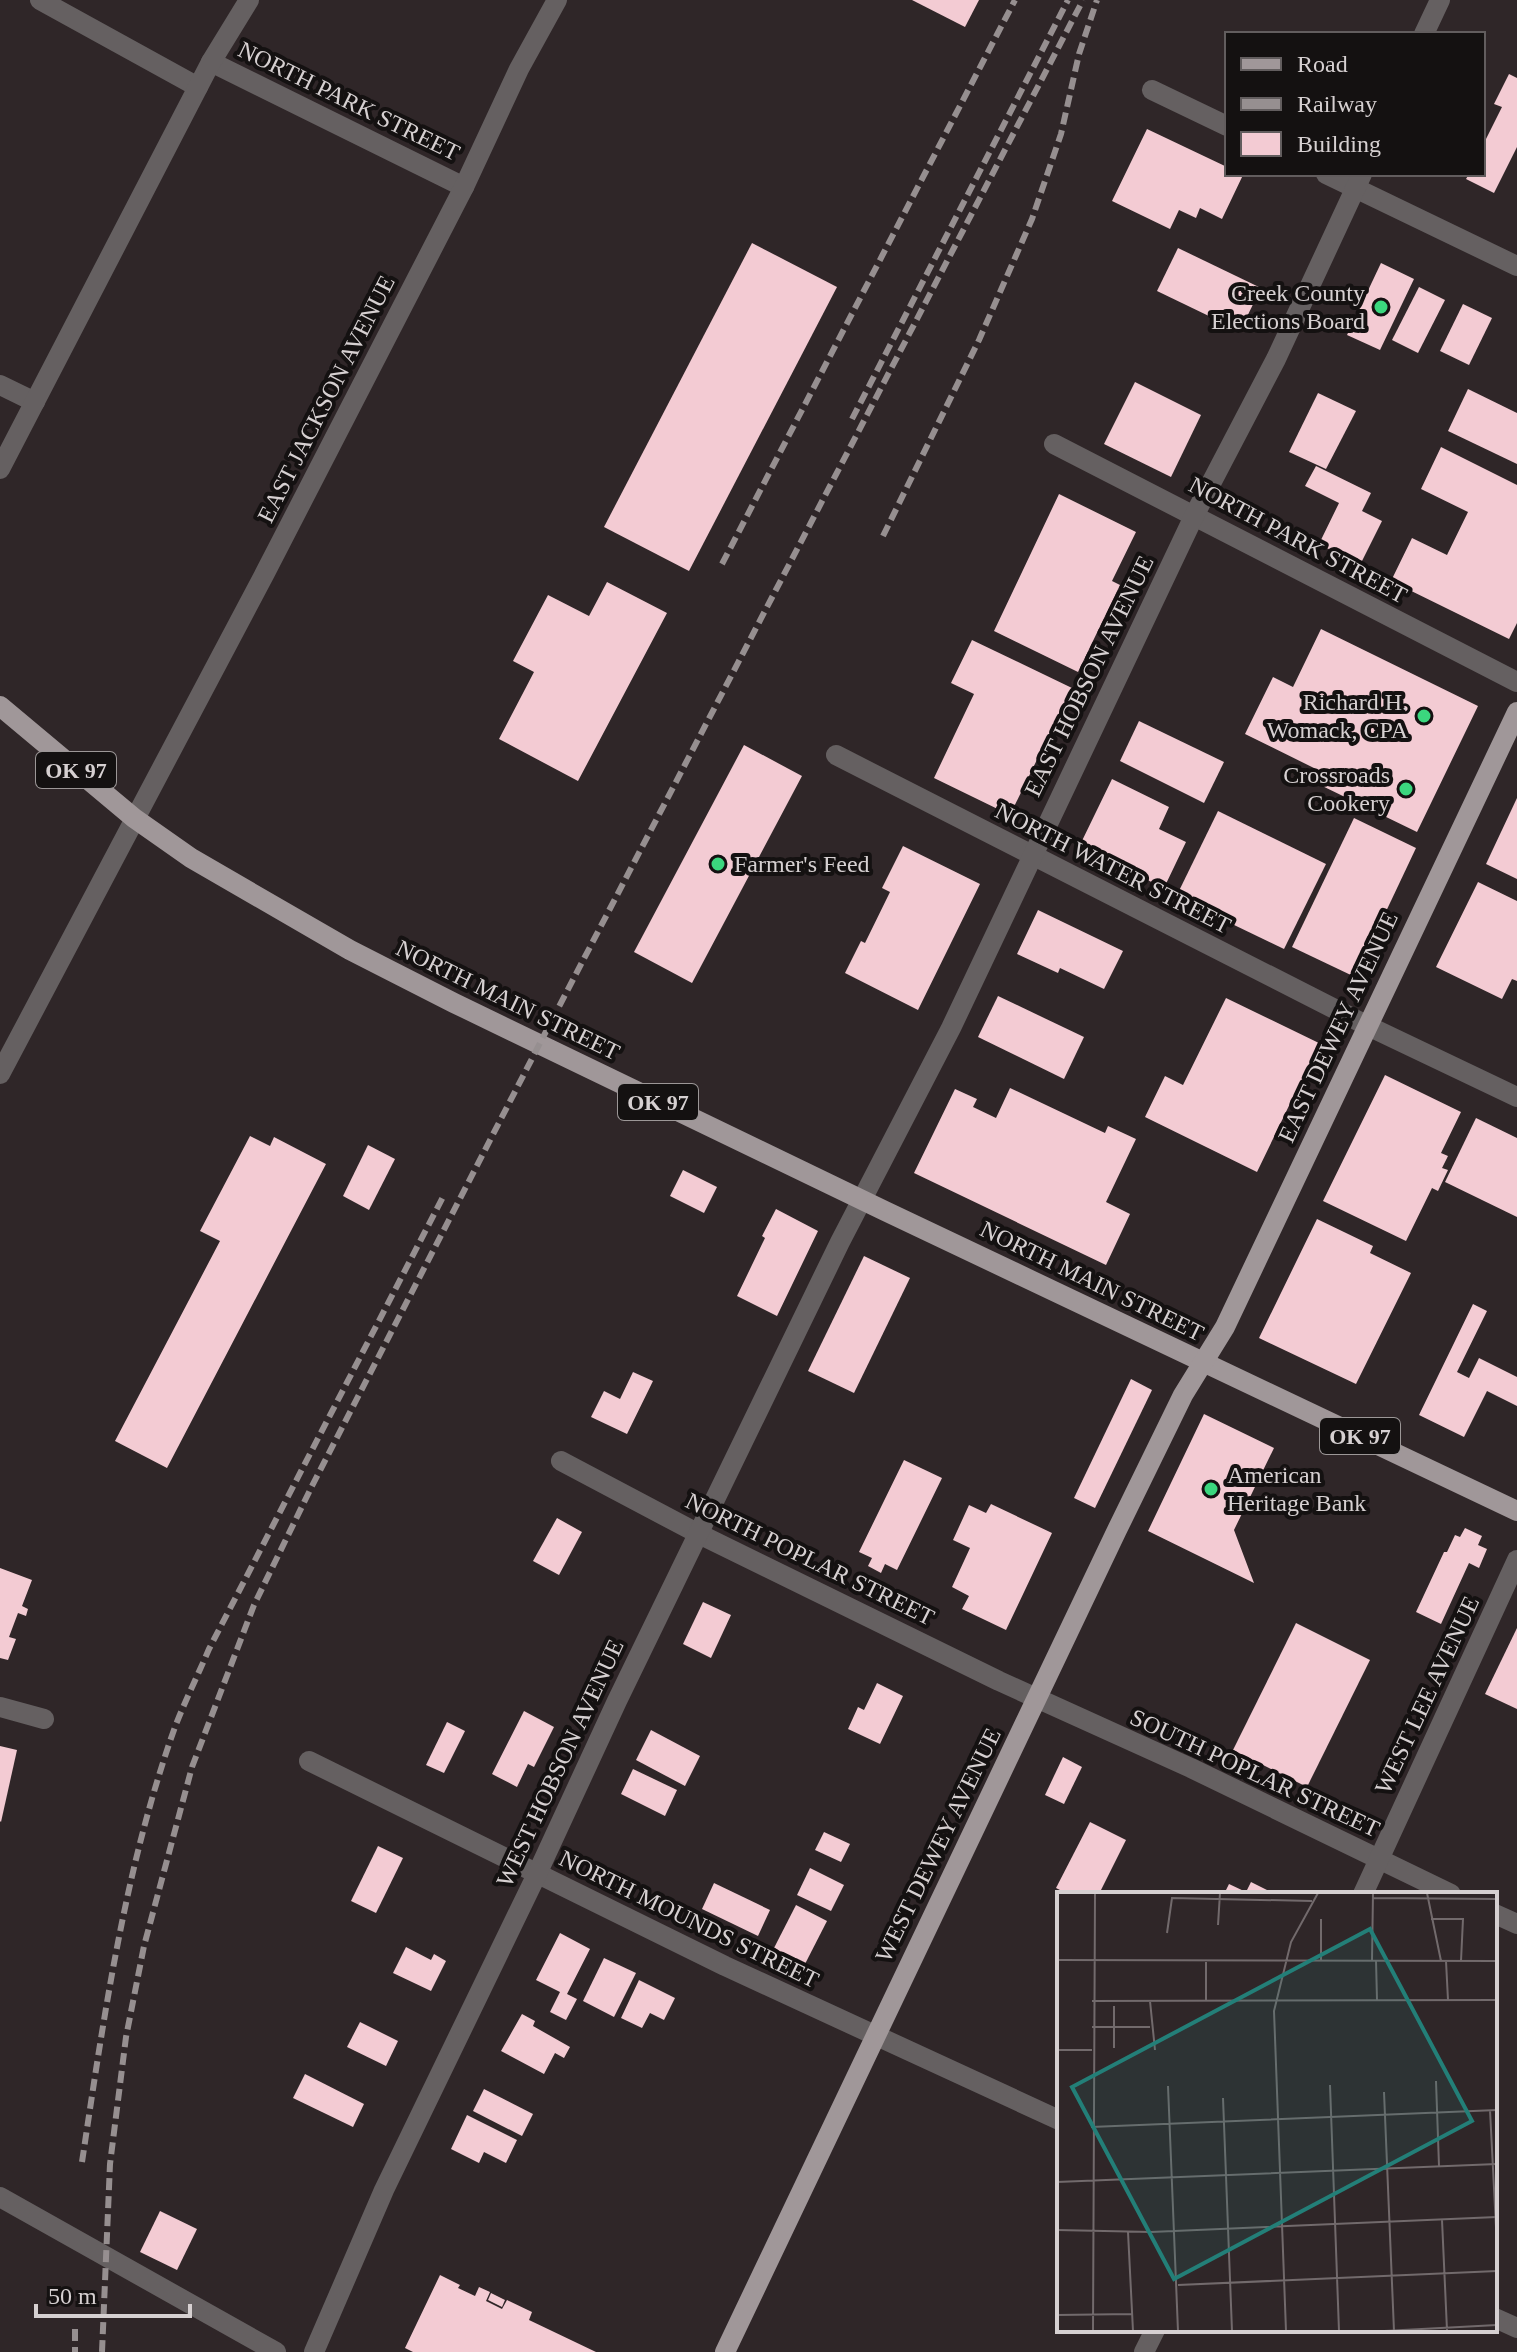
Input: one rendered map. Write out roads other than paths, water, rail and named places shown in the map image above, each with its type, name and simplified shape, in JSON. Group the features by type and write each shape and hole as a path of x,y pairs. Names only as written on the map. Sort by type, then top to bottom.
{"main road":[{"name":"NORTH MAIN STREET","path":"0,706 134,818 202,865 350,950 468,1010 1203,1363"},
{"name":"EAST DEWEY AVENUE","path":"1203,1363 1225,1327 1517,712"},
{"name":"OK 97","path":"1203,1363 1517,1511"},
{"name":"WEST DEWEY AVENUE","path":"725,2352 1178,1403 1203,1363"}],"street":[{"path":"40,0 198,87"},
{"path":"0,469 211,62 249,0"},
{"name":"EAST JACKSON AVENUE","path":"0,1074 265,573 464,187 519,69 557,0"},
{"path":"1425,32 1440,0"},
{"name":"NORTH PARK STREET","path":"211,62 464,187"},
{"path":"1152,90 1225,125"},
{"path":"1335,176 1359,181 1517,266"},
{"name":"EAST HOBSON AVENUE","path":"863,1200 951,1028 1195,514 1276,359 1359,181"},
{"path":"0,385 35,402"},
{"name":"NORTH PARK STREET","path":"1054,444 1517,682"},
{"name":"NORTH WATER STREET","path":"836,755 1368,1026 1517,1097"},
{"name":"WEST HOBSON AVENUE","path":"314,2352 384,2190 617,1701 863,1200"},
{"name":"NORTH POPLAR STREET","path":"561,1461 699,1534 1037,1699"},
{"name":"WEST LEE AVENUE","path":"1364,1892 1517,1560"},
{"name":"SOUTH POPLAR STREET","path":"1037,1699 1191,1768 1447,1892"},
{"path":"0,1707 44,1719"},
{"name":"NORTH MOUNDS STREET","path":"309,1761 875,2036 1057,2119"},
{"path":"1497,1915 1517,1924"},
{"path":"0,2197 276,2352"},
{"path":"1497,2319 1517,2328"},
{"path":"1144,2352 1154,2332"}],"railway":[{"path":"722,564 1015,0"},
{"path":"852,419 1068,0"},
{"path":"102,2352 110,2164 126,2037 144,1946 192,1767 254,1605 539,1045 1083,0"},
{"path":"883,536 979,340 1032,219 1061,134 1079,54 1097,0"},
{"path":"82,2162 129,1888 175,1727 209,1649 443,1197"},
{"path":"75,2329 75,2352"}],"place":[{"name":"Creek County Elections Board","path":"1381,307"},
{"name":"Richard H. Womack, CPA","path":"1424,716"},
{"name":"Crossroads Cookery","path":"1406,789"},
{"name":"Farmer's Feed","path":"718,864"},
{"name":"American Heritage Bank","path":"1211,1489"}]}
